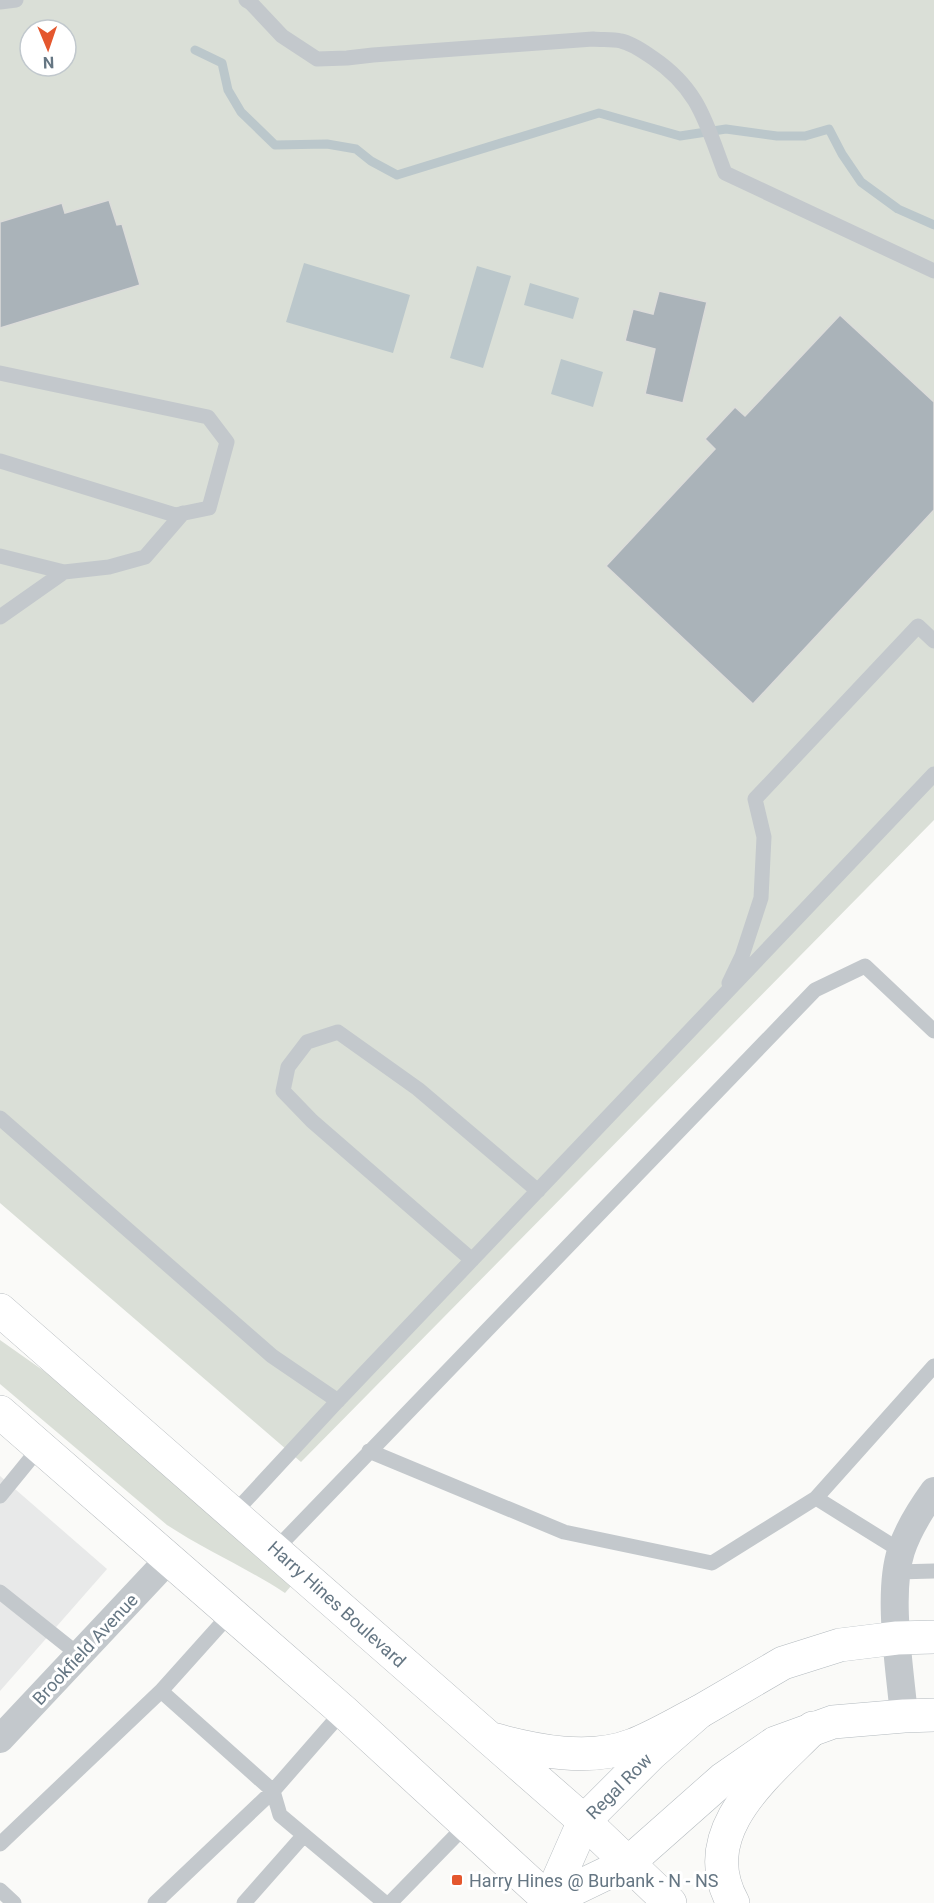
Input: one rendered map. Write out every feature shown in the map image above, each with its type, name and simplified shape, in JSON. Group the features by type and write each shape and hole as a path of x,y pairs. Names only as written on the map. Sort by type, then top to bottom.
{"main road":[{"name":"Harry Hines Boulevard","path":"0,1310 584,1821 670,1903"},
{"path":"0,1412 343,1711 550,1902 628,1863 723,1779 775,1743 833,1722 919,1716"},
{"name":"Regal Row","path":"550,1902 584,1821 651,1754 699,1712 783,1663 840,1645 897,1638 934,1638"},
{"path":"486,1737 560,1753 614,1750 631,1746 699,1712"},
{"path":"733,1903 725,1882 722,1862 725,1836 733,1817 746,1796 813,1728"}],"street":[{"path":"919,1716 897,1638 895,1584 899,1562 918,1515 934,1491"},
{"name":"Brookfield Avenue","path":"0,1739 169,1559"}],"lane":[{"path":"0,2 16,0"},
{"path":"246,0 282,36 317,59 593,39 623,41 671,70 700,106 725,173 934,271"},
{"path":"0,373 208,417 226,442 209,508 175,515 0,461"},
{"path":"0,556 64,572 109,567 145,557 183,513"},
{"path":"0,617 64,572"},
{"path":"722,997 742,956 761,898 764,837 755,799 918,627 934,641"},
{"path":"234,1513 934,774"},
{"path":"275,1550 815,990 866,966 934,1030"},
{"path":"472,1260 312,1121 284,1091 288,1067 307,1042 338,1032 418,1089 538,1191"},
{"path":"0,1118 272,1356 338,1401"},
{"path":"369,1451 564,1532 712,1563 816,1498 934,1366"},
{"path":"0,1496 40,1448"},
{"path":"816,1498 899,1562 934,1570"},
{"path":"0,1592 79,1655"},
{"path":"0,1844 161,1691 231,1613"},
{"path":"161,1691 273,1791 280,1815 387,1903 467,1824"},
{"path":"155,1903 273,1791 343,1711"},
{"path":"244,1903 304,1835"},
{"path":"0,1890 14,1903"}],"shaded area":[{"path":"0,0 934,0 934,820 301,1462 0,1203"},
{"path":"304,263 410,295 393,353 286,322"},
{"path":"477,266 511,276 483,368 450,358"},
{"path":"530,283 579,298 573,319 524,305"},
{"path":"561,359 603,372 593,407 551,394"},
{"path":"0,1340 51,1376 291,1586 285,1593 167,1525 0,1384"},
{"path":"0,1476 107,1569 0,1691"}],"building":[{"path":"109,200 117,225 122,224 140,285 0,328 0,222 62,203 65,213"},
{"path":"659,291 707,302 683,403 645,394 655,349 625,341 633,309 653,314"},
{"path":"840,315 934,402 934,510 753,704 606,566 715,449 705,439 735,407 745,416"}],"waterway":[{"path":"195,50 222,63 228,90 241,112 275,145 327,144 356,149 371,161 397,175 599,113 680,136 726,129 777,136 805,136 829,129 861,182 898,209 934,225"}],"place":[{"name":"Harry Hines @ Burbank - N - NS","path":"457,1880"}]}
